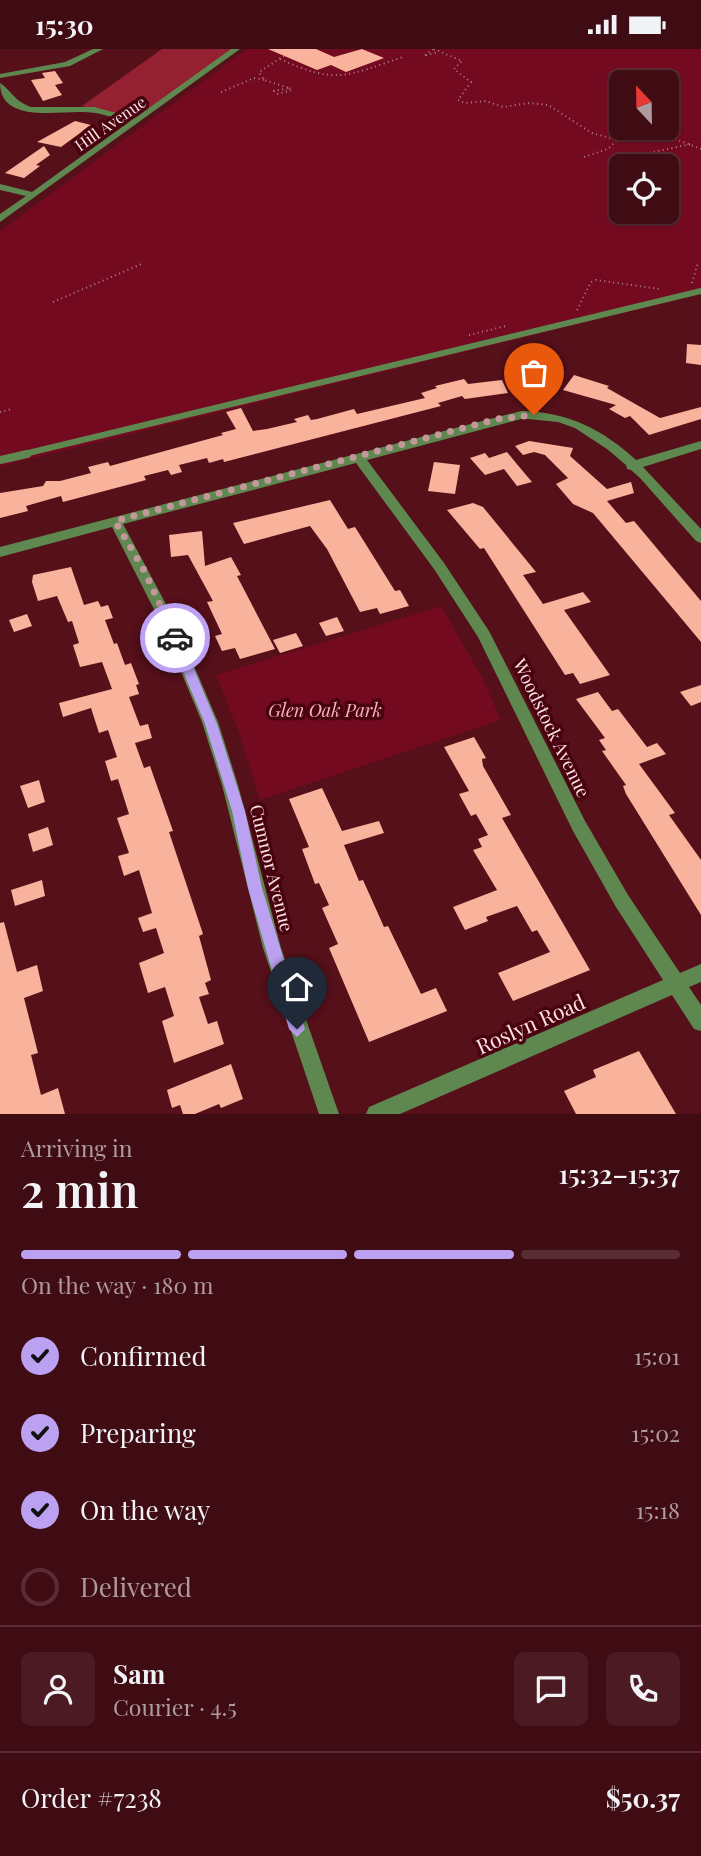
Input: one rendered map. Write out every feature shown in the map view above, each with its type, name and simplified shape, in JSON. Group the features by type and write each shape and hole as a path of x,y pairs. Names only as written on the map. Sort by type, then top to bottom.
{"street":[{"path":"0,76 67,64 99,49"},
{"name":"Hill Avenue","path":"0,219 236,49"},
{"path":"0,85 10,103 25,110 93,110 137,121"},
{"path":"0,187 33,195"},
{"path":"0,552 509,417 534,415 564,419 592,432 632,466 701,538"},
{"path":"632,466 701,445"},
{"name":"Woodstock Avenue","path":"358,457 439,566 484,635 579,826 622,901 701,1022"},
{"name":"Cumnor Avenue","path":"115,521 145,572 211,724 239,811 278,970 329,1114"},
{"name":"Roslyn Road","path":"376,1114 701,973"}],"lane":[{"path":"0,460 701,291"}],"path":[{"path":"438,52 429,57 424,56 433,49 461,61 454,69 471,82 458,100 465,103 485,101 503,107 528,103 548,105 592,133 617,141 622,140"},
{"path":"264,80 261,69 284,56"},
{"path":"280,59 313,74 342,77 403,57"},
{"path":"221,92 254,79 289,88"},
{"path":"672,140 701,149"},
{"path":"584,157 608,149 617,141"},
{"path":"644,154 691,144"},
{"path":"53,302 144,263"},
{"path":"691,286 698,263"},
{"path":"577,310 591,282 596,280 643,289 663,289"},
{"path":"461,338 482,329 517,323"},
{"path":"0,412 12,409"}],"green space":[{"path":"247,49 701,49 701,294 0,466 0,231"},
{"name":"Glen Oak Park","path":"441,606 482,677 501,720 260,800 240,735 216,675"}],"shaded area":[{"path":"162,49 232,49 136,119 82,106"}],"building":[{"path":"268,49 316,49 334,57 362,49 384,58 346,72 331,65 317,70"},
{"path":"55,71 63,83 55,85 62,95 43,101 31,80 45,78 42,73"},
{"path":"75,121 91,125 61,147 37,142"},
{"path":"44,146 50,155 24,178 5,173"},
{"path":"687,344 701,345 701,365 686,363"},
{"path":"520,370 557,372 558,386 520,384"},
{"path":"574,375 609,386 607,388 660,418 701,407 701,419 649,435 630,416 625,418 609,409 616,405 563,390"},
{"path":"464,379 468,384 502,380 508,393 465,399 462,396 438,403 441,406 224,462 223,459 209,463 207,458 179,465 182,472 171,475 168,470 144,476 146,480 63,502 61,496 26,506 28,511 0,518 0,493 43,486 46,481 60,481 91,473 88,467 108,462 110,466 223,435 221,433 236,429 226,412 241,408 253,431 297,422 294,419 308,415 311,420 354,409 357,414 425,398 421,393 437,388 435,386"},
{"path":"529,441 573,448 570,456 607,489 631,482 634,493 607,501 626,523 634,521 701,601 701,642 593,513 573,504 556,484 568,478 545,455 534,452 523,455 515,446"},
{"path":"507,452 532,482 517,486 504,469 485,475 470,458 485,453 489,458"},
{"path":"434,462 460,465 455,494 428,491"},
{"path":"330,500 348,529 355,527 395,591 400,590 409,606 380,614 377,608 360,612 327,549 310,526 244,544 233,523"},
{"path":"473,503 483,507 536,572 523,575 543,604 583,592 591,602 564,610 610,675 580,684 573,673 565,675 484,548 480,549 447,510"},
{"path":"202,531 205,566 231,557 241,575 237,576 275,649 240,659 235,648 222,651 215,636 222,634 207,602 213,601 188,555 171,557 169,535"},
{"path":"71,567 84,605 98,601 101,607 108,605 113,618 105,620 114,644 117,643 125,665 131,663 139,684 136,685 139,694 129,697 140,726 148,724 152,738 135,743 144,768 150,766 173,831 169,832 203,934 199,936 211,980 205,983 209,994 199,997 208,1024 217,1021 224,1044 174,1063 162,1021 174,1016 165,987 148,993 139,963 164,953 156,928 143,932 138,918 152,913 139,870 124,876 118,856 129,853 117,818 129,814 118,779 111,781 105,761 117,757 108,730 99,733 91,708 63,717 59,703 112,689 102,662 80,667 73,645 79,643 72,621 68,622 57,596 38,601 32,582 33,575"},
{"path":"27,614 32,626 14,632 9,620"},
{"path":"337,617 344,631 326,636 319,623"},
{"path":"296,633 303,646 280,653 273,640"},
{"path":"701,685 701,702 691,706 680,692"},
{"path":"598,692 612,711 618,709 647,747 657,743 666,754 639,764 675,813 669,815 701,860 701,915 626,794 623,786 626,785 602,751 606,750 599,740 605,738 576,699"},
{"path":"474,737 486,758 482,759 483,766 511,815 502,818 590,970 513,1001 498,973 550,952 537,930 532,932 517,906 486,917 488,921 465,930 453,907 497,890 473,850 482,847 478,839 488,835 476,814 471,816 459,794 469,791 444,747"},
{"path":"39,780 45,802 28,808 20,786"},
{"path":"322,788 342,831 379,821 384,833 344,845 359,881 363,880 384,927 388,926 421,994 436,988 447,1011 369,1042 329,948 338,944 322,908 329,905 319,883 315,884 302,849 309,847 289,799"},
{"path":"48,827 53,845 33,852 28,834"},
{"path":"42,880 45,896 15,906 11,890"},
{"path":"4,922 17,972 37,965 43,991 24,998 38,1053 31,1055 41,1095 58,1088 65,1114 0,1114 0,923"},
{"path":"639,1051 676,1114 576,1114 564,1091 596,1077 593,1070"},
{"path":"231,1064 243,1099 221,1108 219,1104 195,1114 183,1114 180,1105 172,1108 167,1090"}],"way so far":[{"path":"175,638 145,572 115,521 497,419 534,415"}],"route":[{"path":"175,638 211,724 239,811 255,888 297,1029"}]}
